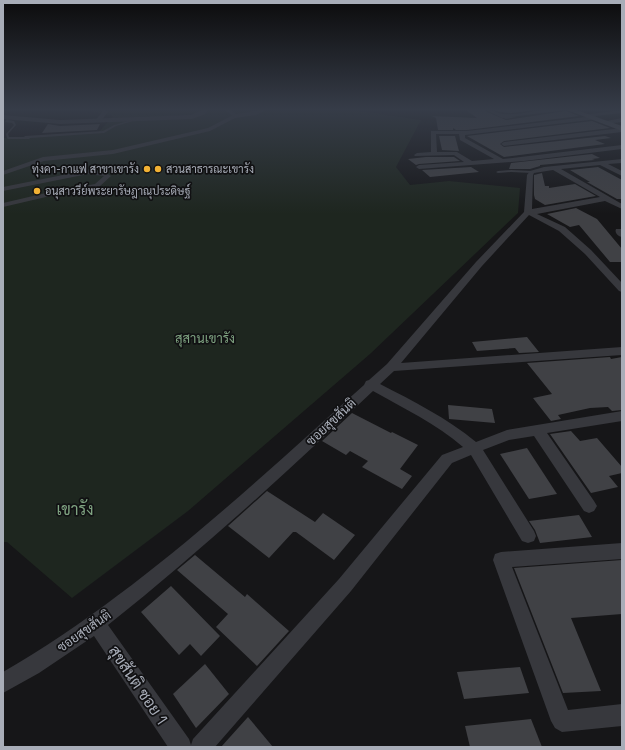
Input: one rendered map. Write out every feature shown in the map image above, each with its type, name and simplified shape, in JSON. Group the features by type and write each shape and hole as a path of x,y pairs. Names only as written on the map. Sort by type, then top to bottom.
{"street":[{"path":"3,173 43,159 113,152 143,145"},
{"path":"434,145 434,154"},
{"path":"473,145 502,160"},
{"path":"535,145 541,148 546,166"},
{"path":"528,212 530,174 546,166 622,147"},
{"path":"417,155 455,153 471,163"},
{"path":"524,159 546,166 576,166 622,161"},
{"path":"419,167 524,159 546,166 622,207"},
{"path":"601,163 622,174"},
{"path":"3,189 88,172 102,173 108,176 97,186 3,205"},
{"path":"3,209 44,197 51,190 65,189 63,193"},
{"path":"528,212 541,211 607,198"},
{"path":"528,212 562,229 588,252 622,289"},
{"name":"ซอยสุขสันติ","path":"3,683 32,666 96,623 164,570 277,472 370,384 391,367 479,264 528,212"},
{"path":"622,231 619,231 622,235"},
{"path":"391,367 622,351"},
{"path":"370,384 422,412 460,436 474,448 528,536"},
{"path":"201,747 345,585 447,459 507,435 622,416"},
{"path":"537,430 588,506"},
{"path":"622,551 501,560 562,722 622,715"},
{"name":"สุขสันติ ซอย 1","path":"96,623 181,747"}],"lane":[{"path":"498,172 546,166"}],"green space":[{"name":"สุสานเขารัง","path":"3,145 408,145 396,167 410,185 449,181 520,188 518,213 370,354 188,511 72,598 7,542 3,542"}],"building":[{"path":"441,145 457,145 459,151 442,150"},
{"path":"483,145 501,145 504,147 522,145 597,145 504,157"},
{"path":"592,154 600,158 592,159 595,160 540,165 530,169 509,169 511,163"},
{"path":"426,157 454,157 460,161 416,165 408,159"},
{"path":"471,167 479,172 430,177 422,170"},
{"path":"598,167 622,180 622,199 617,199 587,182 590,182 570,170"},
{"path":"542,173 545,186 549,186 549,188 575,184 596,196 545,205 535,199 534,195 534,175"},
{"path":"576,208 597,219 622,249 622,262 610,262 579,225 570,227 547,214"},
{"path":"527,337 539,352 519,353 515,348 477,351 472,342"},
{"path":"610,357 611,359 622,357 622,410 612,411 608,407 590,408 558,415 561,419 551,421 533,398 552,394 527,363"},
{"path":"448,405 492,409 495,423 449,419"},
{"path":"352,413 418,445 400,469 412,476 402,489 362,467 368,461 350,451 346,455 322,441"},
{"path":"571,431 580,441 597,438 622,467 622,473 609,476 618,487 591,493 550,434"},
{"path":"527,448 557,494 529,499 500,454"},
{"path":"267,491 315,522 323,513 355,535 334,560 296,532 293,532 269,558 228,526"},
{"path":"579,515 592,537 540,543 535,530 529,521"},
{"path":"195,555 245,597 247,594 289,631 257,666 216,627 228,614 177,570"},
{"path":"622,560 622,614 571,618 601,691 563,693 514,568"},
{"path":"171,586 220,636 201,656 190,644 179,655 141,612"},
{"path":"205,664 229,694 196,728 173,694"},
{"path":"520,667 529,693 464,699 457,672"},
{"path":"248,717 273,747 221,747"},
{"path":"531,719 542,747 470,747 465,726"}],"place":[{"name":"ทุ่งคา-กาแฟ สาขาเขารัง","path":"147,169"},
{"name":"สวนสาธารณะเขารัง","path":"158,169"},
{"name":"อนุสาวรีย์พระยารัษฎาณุประดิษฐ์","path":"37,191"}],"park label":[{"name":"เขารัง","path":"75,509"}]}
